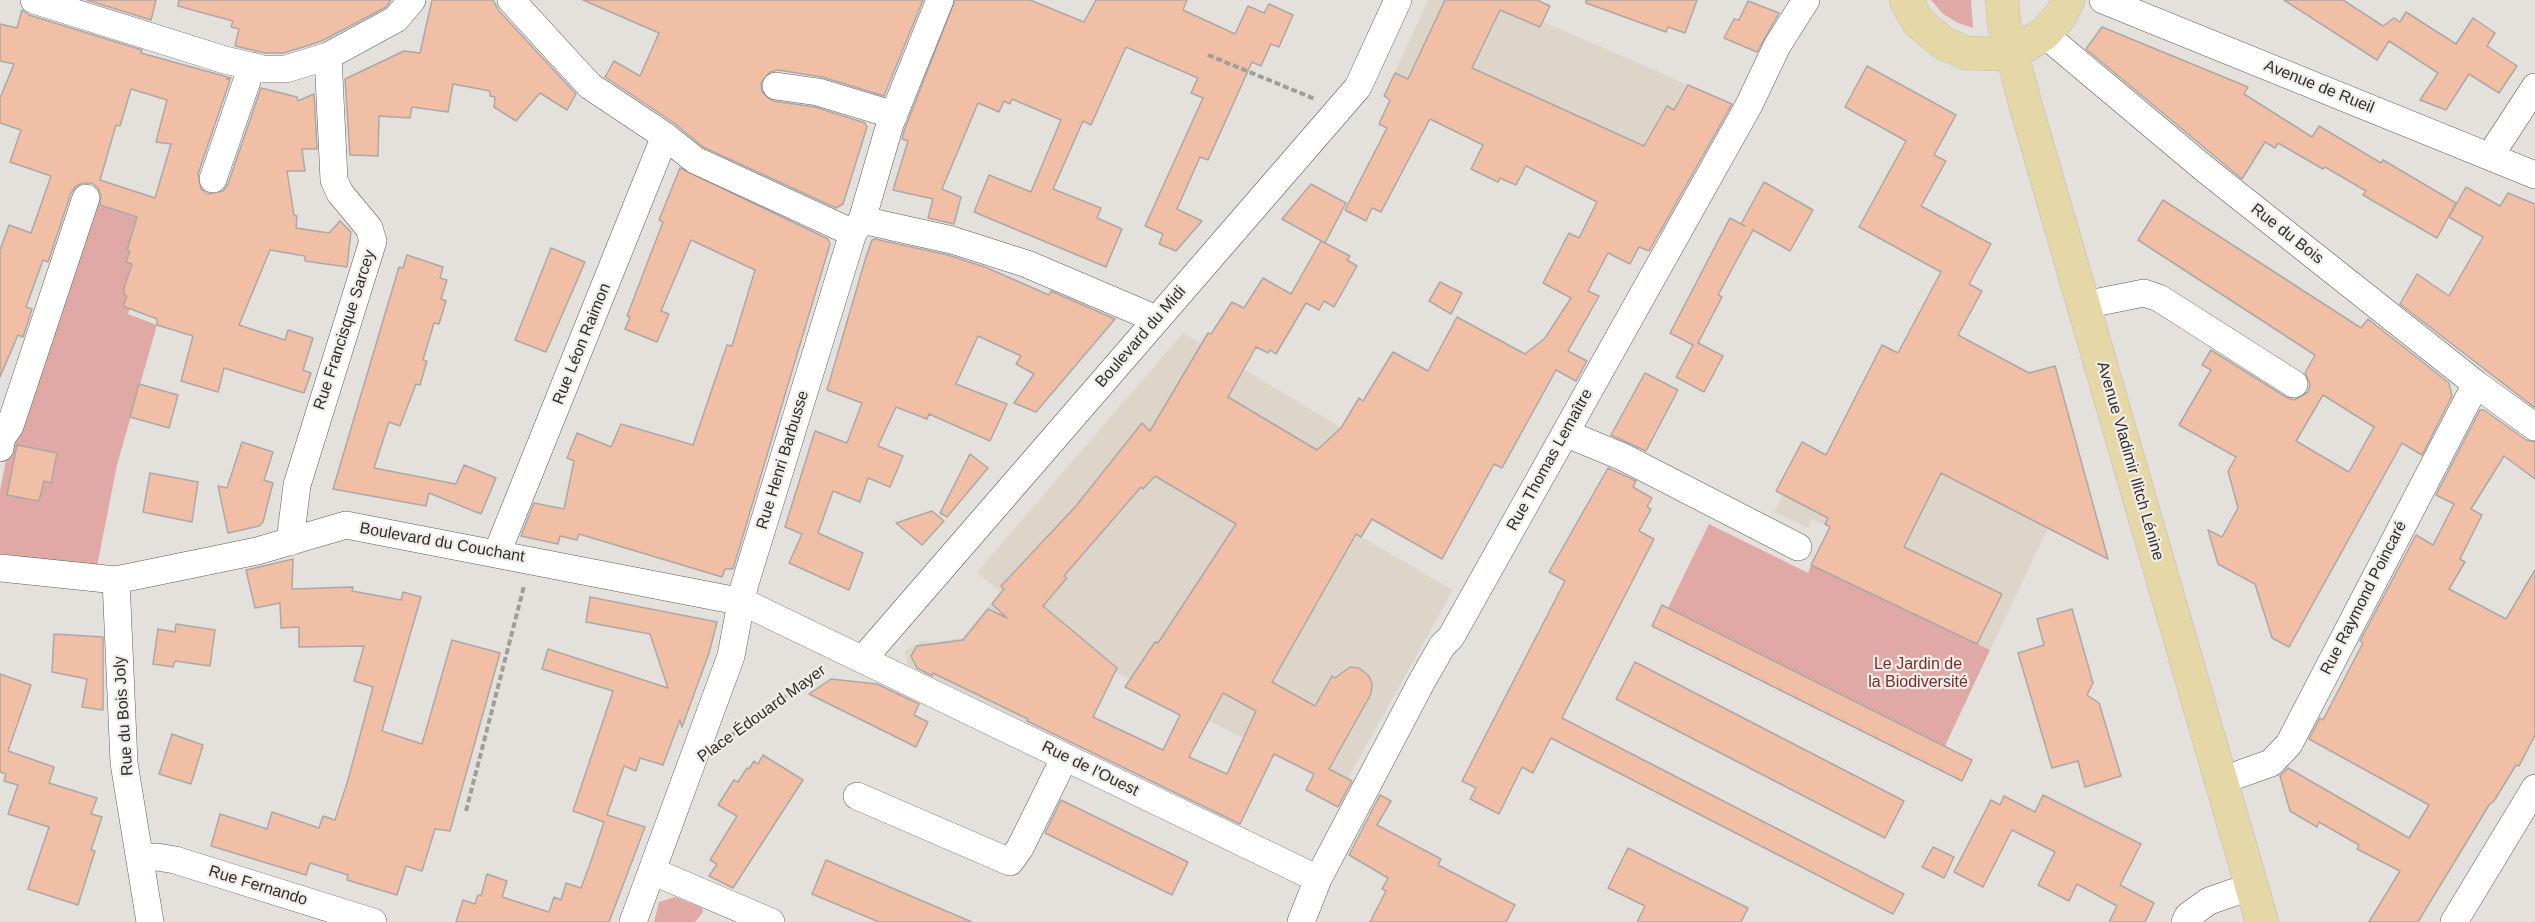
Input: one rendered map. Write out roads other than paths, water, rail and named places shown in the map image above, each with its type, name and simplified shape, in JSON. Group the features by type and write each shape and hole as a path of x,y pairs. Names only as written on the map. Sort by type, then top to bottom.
{"main road":[{"path":"1906,0 1918,22 1943,43 1966,53 1998,54 2028,45 2044,34 2061,15 2068,0"},
{"name":"Avenue Vladimir Ilitch Lénine","path":"2002,0 2004,23 2262,922"}],"street":[{"path":"34,0 263,69 286,69 328,56 396,19 412,0"},
{"path":"512,0 590,86 665,136 695,160 857,226 952,240 1027,264 1156,319"},
{"name":"Rue Henri Barbusse","path":"633,922 731,656 744,588 857,226 894,115 940,0"},
{"name":"Boulevard du Midi","path":"863,659 1358,87 1398,0"},
{"name":"Rue Thomas Lemaître","path":"1301,922 1318,879 1422,681 1442,646 1451,637 1749,105 1777,46 1806,0"},
{"name":"Avenue de Rueil","path":"2103,0 2535,174"},
{"name":"Rue du Bois","path":"2044,34 2206,170 2476,384 2535,427"},
{"name":"Rue Francisque Sarcey","path":"290,542 297,485 373,241 369,228 340,193 334,180 328,56"},
{"path":"213,179 252,66"},
{"path":"776,86 818,92 894,115"},
{"path":"2490,156 2535,87"},
{"name":"Rue Léon Raimon","path":"497,552 665,136"},
{"path":"0,448 2,437 10,426 86,198"},
{"path":"2084,305 2144,293 2159,298 2294,384"},
{"name":"Rue Raymond Poincaré","path":"2223,780 2271,763 2289,744 2476,384"},
{"path":"1565,433 1623,457 1798,547"},
{"name":"Boulevard du Couchant","path":"0,568 116,580 290,542 346,525 497,552 743,602"},
{"name":"Rue du Bois Joly","path":"116,580 124,763 142,858 150,922"},
{"name":"Place Édouard Mayer","path":"743,602 863,659"},
{"name":"Rue de l'Ouest","path":"863,659 1318,879"},
{"path":"857,796 1010,862 1020,848 1065,757"},
{"path":"2454,922 2535,788"},
{"name":"Rue Fernando","path":"142,858 157,857 175,860 373,922"},
{"path":"652,871 771,922"},
{"path":"2185,922 2188,916 2209,901 2252,886"}],"park label":[{"name":"Le Jardin de la Biodiversité","path":"1918,674"}]}
